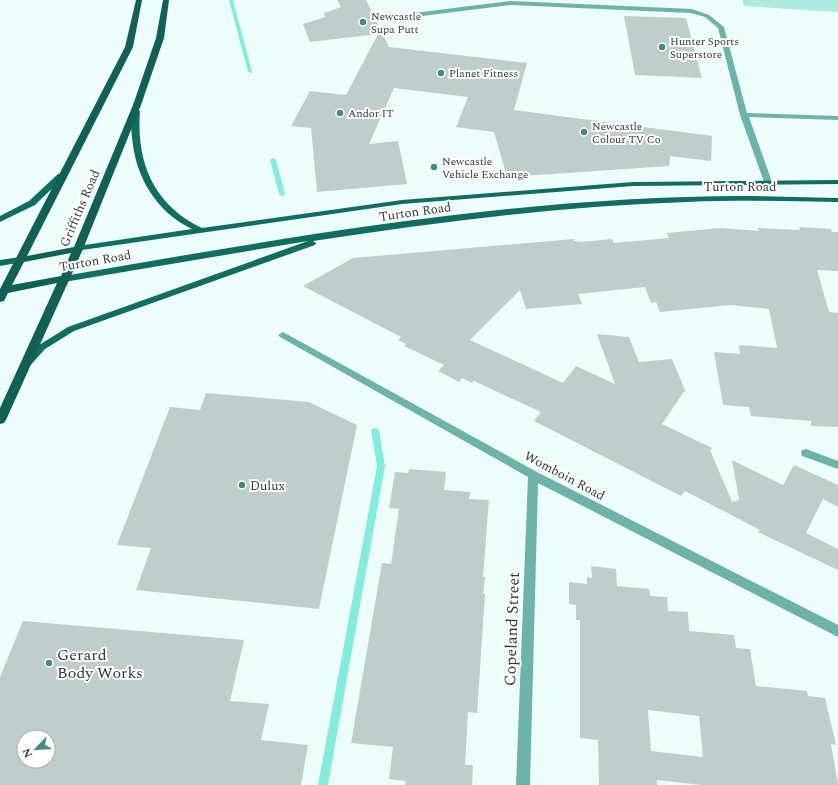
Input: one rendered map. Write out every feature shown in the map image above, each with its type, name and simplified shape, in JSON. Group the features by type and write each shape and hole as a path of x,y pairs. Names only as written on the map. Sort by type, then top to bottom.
{"highway":[{"name":"Griffiths Road","path":"0,299 2,290 20,260 129,47 139,0"},
{"name":"Griffiths Road","path":"0,420 78,249 137,105 160,38 166,0"},
{"name":"Turton Road","path":"20,260 78,249"},
{"name":"Turton Road","path":"2,290 64,279"}],"main road":[{"path":"137,105 134,124 137,153 143,172 154,190 177,218 186,225 202,230"},
{"path":"0,219 32,203 62,176"},
{"name":"Turton Road","path":"78,249 402,202 633,184 838,182"},
{"name":"Turton Road","path":"64,279 337,234 449,219 668,200 838,200"},
{"path":"23,368 42,347 71,328 337,234"},
{"name":"Turton Road","path":"0,263 20,260"}],"street":[{"path":"627,0 629,8"},
{"path":"398,17 512,2 692,11 707,16 720,27 744,115 768,182"},
{"path":"744,115 838,118"},
{"name":"Womboin Road","path":"283,335 534,475 838,631"},
{"path":"806,453 838,465"},
{"name":"Copeland Street","path":"523,785 534,475"}],"green space":[{"path":"742,0 838,0 838,12 744,6"}],"building":[{"path":"337,0 366,0 389,47 527,63 514,110 712,136 711,161 670,156 669,166 507,177 494,132 456,127 468,97 394,88 369,144 398,141 407,184 317,192 311,128 291,126 310,91 346,95 378,34 310,42 303,24 325,17 324,13 341,7"},
{"name":"Hunter Sports Superstore","path":"624,16 686,18 702,78 635,75"},
{"path":"799,227 831,229 832,232 838,232 838,271 817,270 829,312 838,313 838,427 811,426 811,421 751,416 749,407 723,405 714,352 740,354 739,345 777,348 769,309 731,305 660,312 656,302 651,303 645,287 578,294 582,304 526,309 520,290 470,340 563,383 576,366 615,384 597,334 629,337 639,362 672,359 685,390 662,424 712,448 710,450 732,502 739,500 732,460 783,485 794,465 838,485 838,507 823,499 806,533 838,549 838,570 758,532 760,530 685,491 681,496 534,421 541,412 474,381 472,383 462,378 459,382 438,371 444,365 404,346 406,344 398,340 401,337 303,286 353,258 574,239 574,241 581,242 612,239 614,243 669,238 667,233 720,228 759,231 758,228 800,230"},
{"name":"Dulux","path":"206,393 309,402 357,425 319,609 136,590 151,548 117,545 170,407 200,410"},
{"path":"409,469 446,472 444,490 470,492 469,499 489,500 483,577 485,577 483,594 485,594 477,713 468,712 465,765 473,765 472,785 405,785 406,781 389,779 393,747 351,743 382,563 391,564 399,509 389,508 395,472 408,473"},
{"path":"591,566 616,569 617,586 649,589 650,596 667,597 668,611 688,612 689,631 734,635 736,648 750,649 756,686 807,691 808,696 825,698 836,745 831,744 838,785 701,785 657,780 657,785 599,785 598,740 580,738 580,620 576,620 576,605 569,604 569,582 587,584 587,577 592,578","holes":["648,710 699,716 703,757 651,751"]},
{"path":"23,621 244,640 230,701 269,704 261,740 308,745 301,785 0,785 0,677"}],"waterway":[{"path":"231,0 250,72"},
{"path":"273,160 282,194"},
{"path":"323,785 381,466 375,431"}],"place":[{"name":"Newcastle Supa Putt","path":"363,22"},
{"name":"Hunter Sports Superstore","path":"662,47"},
{"name":"Planet Fitness","path":"441,73"},
{"name":"Andor IT","path":"340,113"},
{"name":"Newcastle Colour TV Co","path":"584,132"},
{"name":"Newcastle Vehicle Exchange","path":"434,167"},
{"name":"Dulux","path":"242,485"},
{"name":"Gerard Body Works","path":"49,663"}]}
